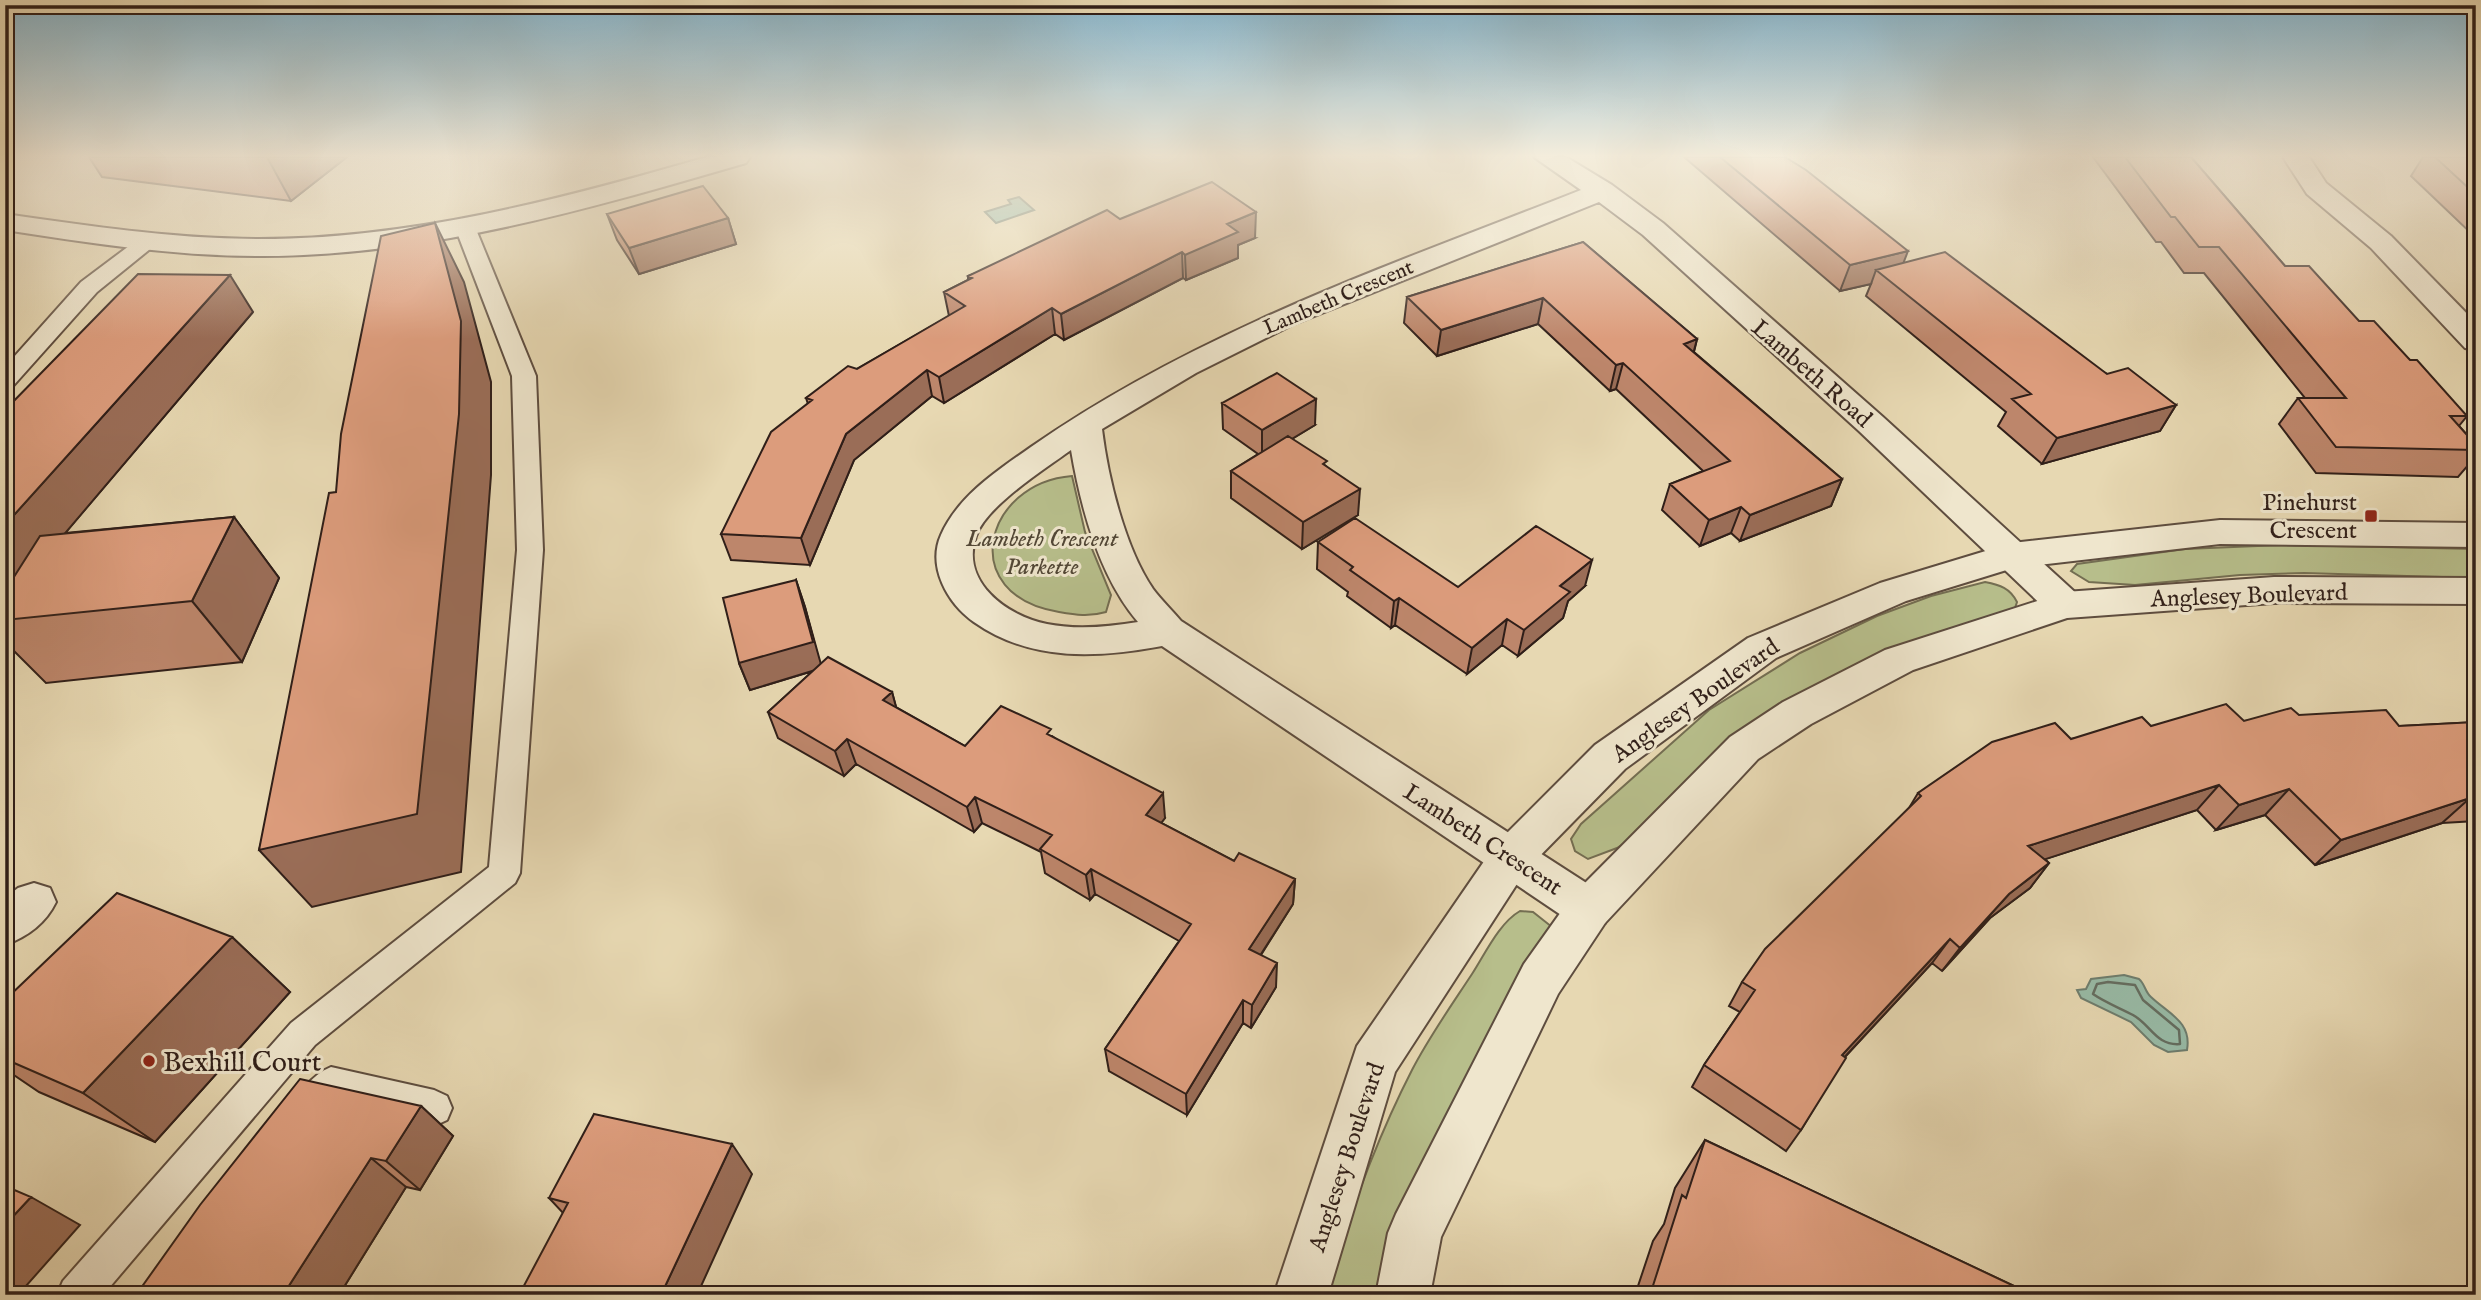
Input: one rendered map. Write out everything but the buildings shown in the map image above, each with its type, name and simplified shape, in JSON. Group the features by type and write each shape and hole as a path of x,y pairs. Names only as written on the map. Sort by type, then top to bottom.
{"street":[{"path":"5,222 221,248 297,247 465,227 507,218"},
{"name":"Lambeth Crescent","path":"1168,632 1126,639 1065,641 1017,628 984,611 960,587 953,561 958,535 982,504 1084,425 1185,366 1281,320 1536,218"},
{"name":"Lambeth Road","path":"1638,218 2064,605"},
{"path":"2353,218 2476,341"},
{"name":"Lambeth Crescent","path":"1084,425 1087,458 1098,496 1135,590 1168,632 1589,909"},
{"name":"Anglesey Boulevard","path":"1301,1295 1374,1062 1511,857 1610,757 1762,648 1893,592 2012,556 2220,532 2476,535"},
{"name":"Anglesey Boulevard","path":"1403,1295 1415,1233 1541,979 1589,909 1745,748 1797,713 1899,660 2064,605 2274,590 2476,591"}],"lane":[{"path":"78,1295 303,1034 504,873 530,550 524,376 465,227"},
{"path":"5,381 89,287 148,241"},
{"path":"281,1147 331,1084 434,1108"}],"green space":[{"name":"Lambeth Crescent Parkette","path":"1072,476 1085,532 1111,595 1106,612 1100,614 1065,613 1026,602 1005,585 994,563 993,540 1002,518 1018,498 1042,483"},
{"path":"2282,545 2476,549 2476,578 2304,573 2240,575 2135,585 2089,582 2071,571 2077,564 2185,549"},
{"path":"1985,582 2008,590 2017,602 2015,608 1959,630 1617,848 1588,859 1575,851 1571,839 1581,824 1709,710 1800,653 1877,616 1931,596"},
{"path":"1520,911 1533,912 1552,927 1389,1295 1325,1295 1363,1180 1412,1070 1493,940 1505,923"}],"water":[{"path":"991,218 1012,218 996,223"},
{"path":"2124,975 2139,979 2149,995 2178,1019 2186,1032 2187,1050 2168,1052 2154,1045 2131,1022 2081,998 2077,990 2086,989 2091,979"}],"place":[{"name":"Pinehurst Crescent","path":"2371,516"},
{"name":"Bexhill Court","path":"149,1061"}]}
